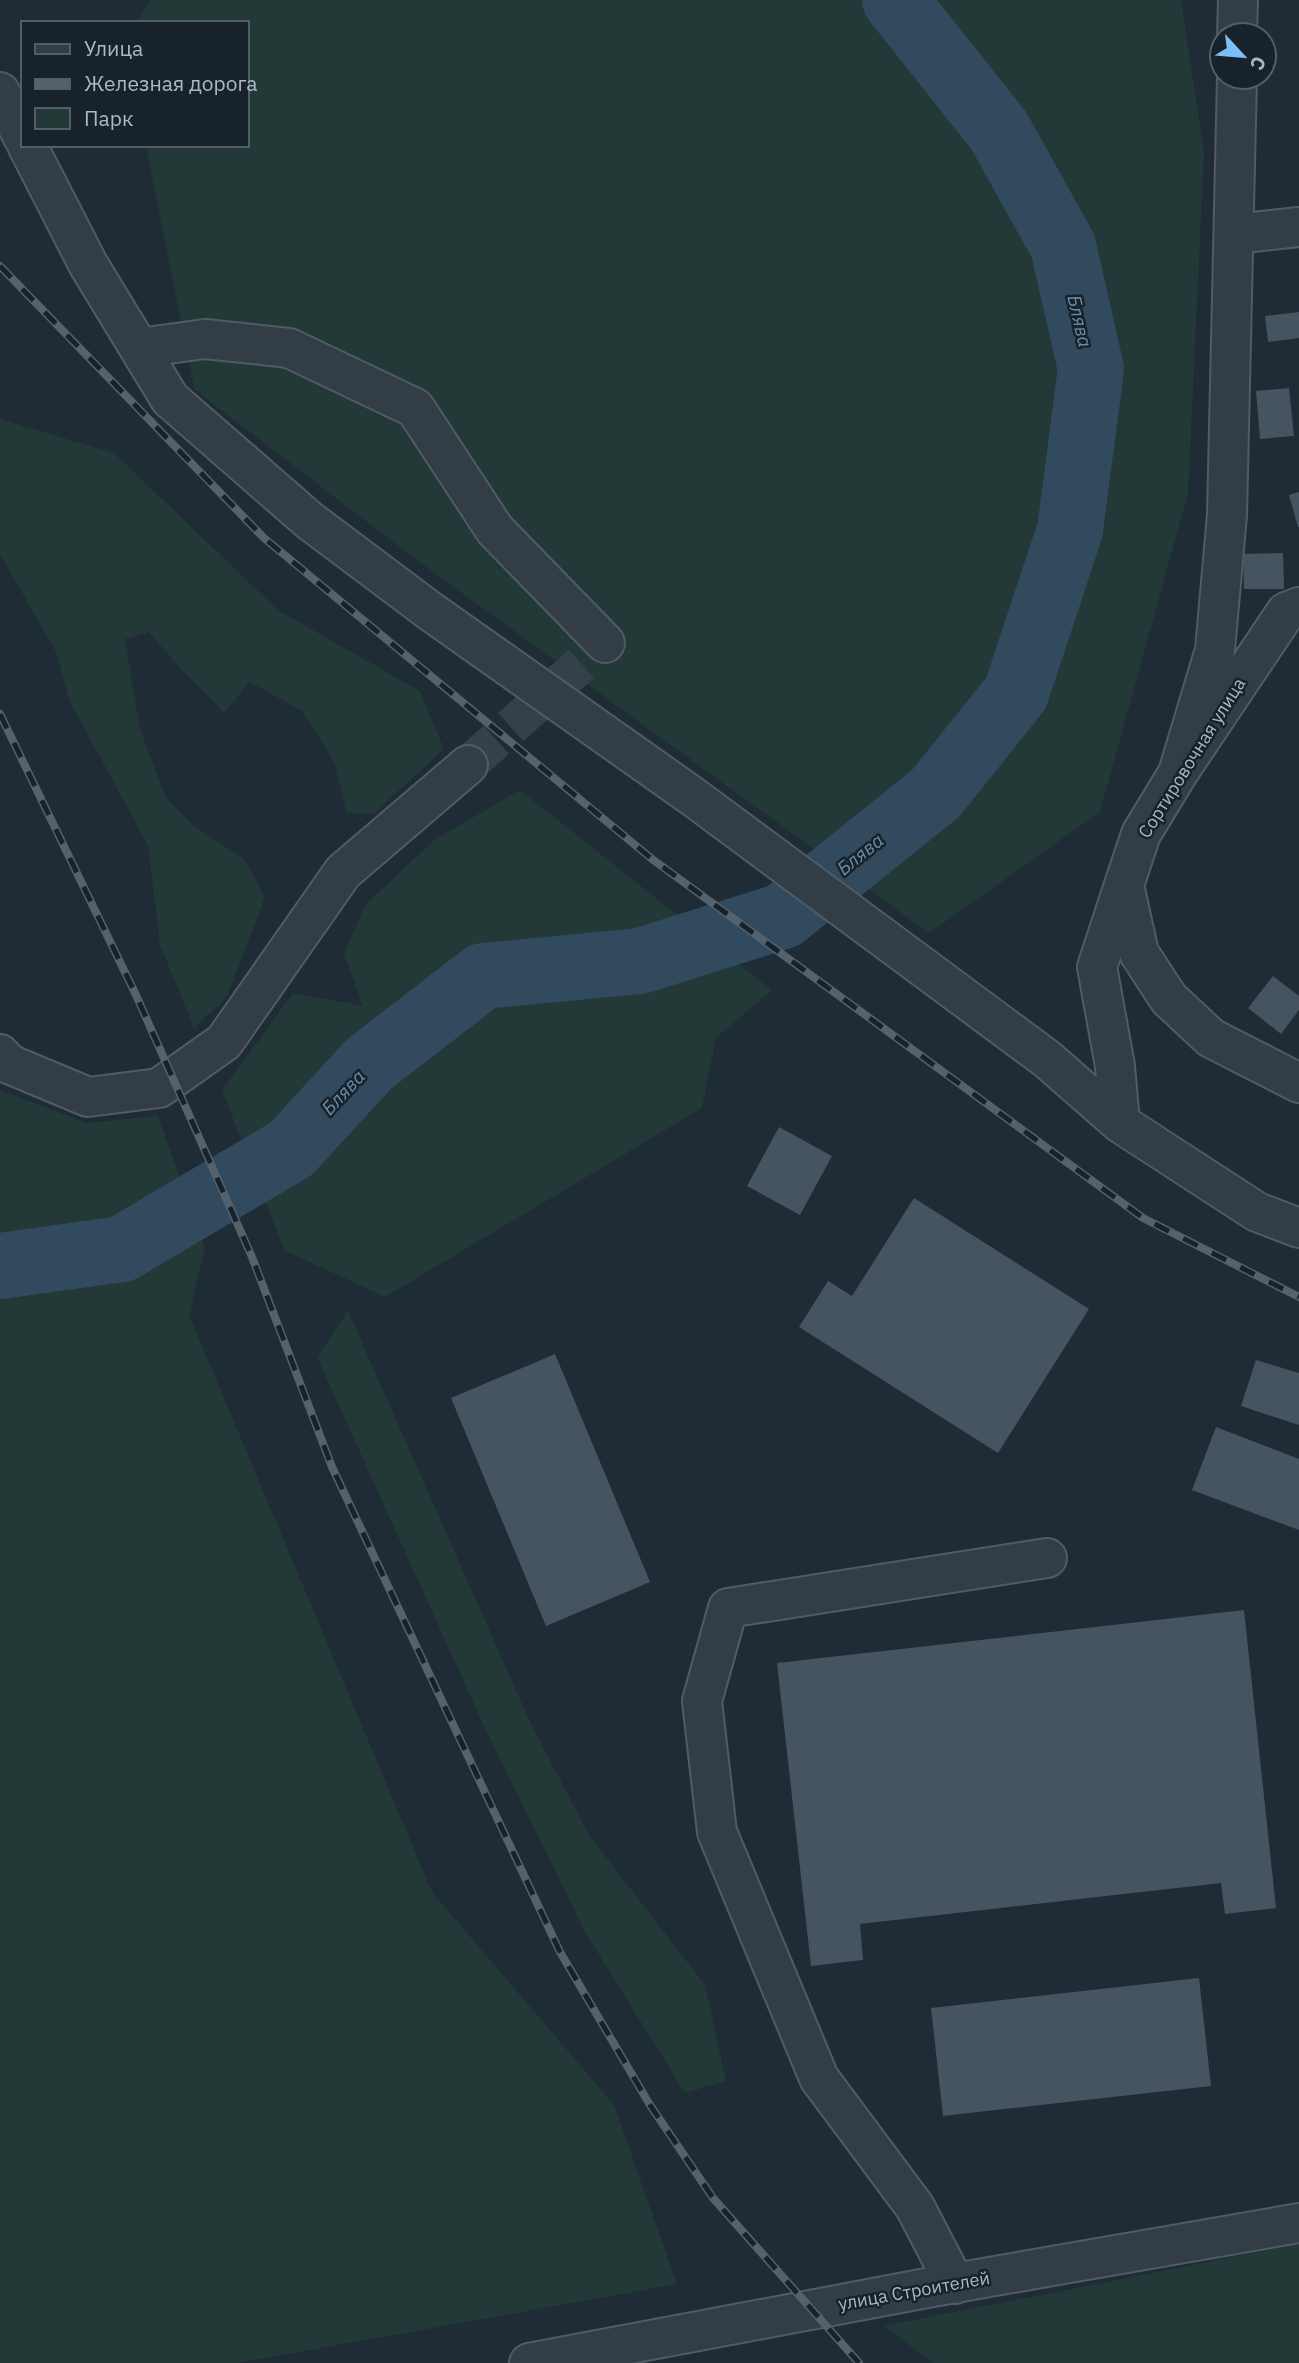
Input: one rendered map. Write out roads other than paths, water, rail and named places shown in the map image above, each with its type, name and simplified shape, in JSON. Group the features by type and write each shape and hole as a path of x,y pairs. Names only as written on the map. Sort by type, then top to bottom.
{"street":[{"path":"1237,21 1238,0"},
{"path":"1178,773 1215,650 1227,515 1237,91"},
{"path":"0,92 21,133"},
{"path":"28,147 88,264 170,399 310,521 430,611 692,796 1047,1059 1120,1123 1256,1212 1299,1228"},
{"path":"1235,234 1299,227"},
{"path":"139,348 205,339 289,348 415,408 495,530 606,643"},
{"name":"Сортировочная улица","path":"1120,1123 1115,1066 1097,967 1141,834 1178,773 1293,609"},
{"path":"0,1054 9,1064 88,1097 159,1088 224,1042 343,872 468,765"},
{"path":"1124,885 1139,953 1169,999 1211,1038 1299,1083"},
{"path":"955,2284 915,2207 819,2078 717,1832 702,1701 728,1608 1047,1558"},
{"name":"улица Строителей","path":"529,2363 1299,2222"}],"waterway":[{"name":"Блява","path":"0,1266 122,1249 291,1149 369,1064 483,976 640,961 783,916 936,793 1016,693 1070,530 1091,369 1063,246 999,131 895,0"}],"tunnel":[{"path":"468,765 605,643"}],"railway":[{"path":"0,266 264,538 652,859 1143,1218 1299,1297"},
{"path":"0,714 136,995 252,1257 332,1467 560,1952 650,2105 713,2198 859,2363"}]}
